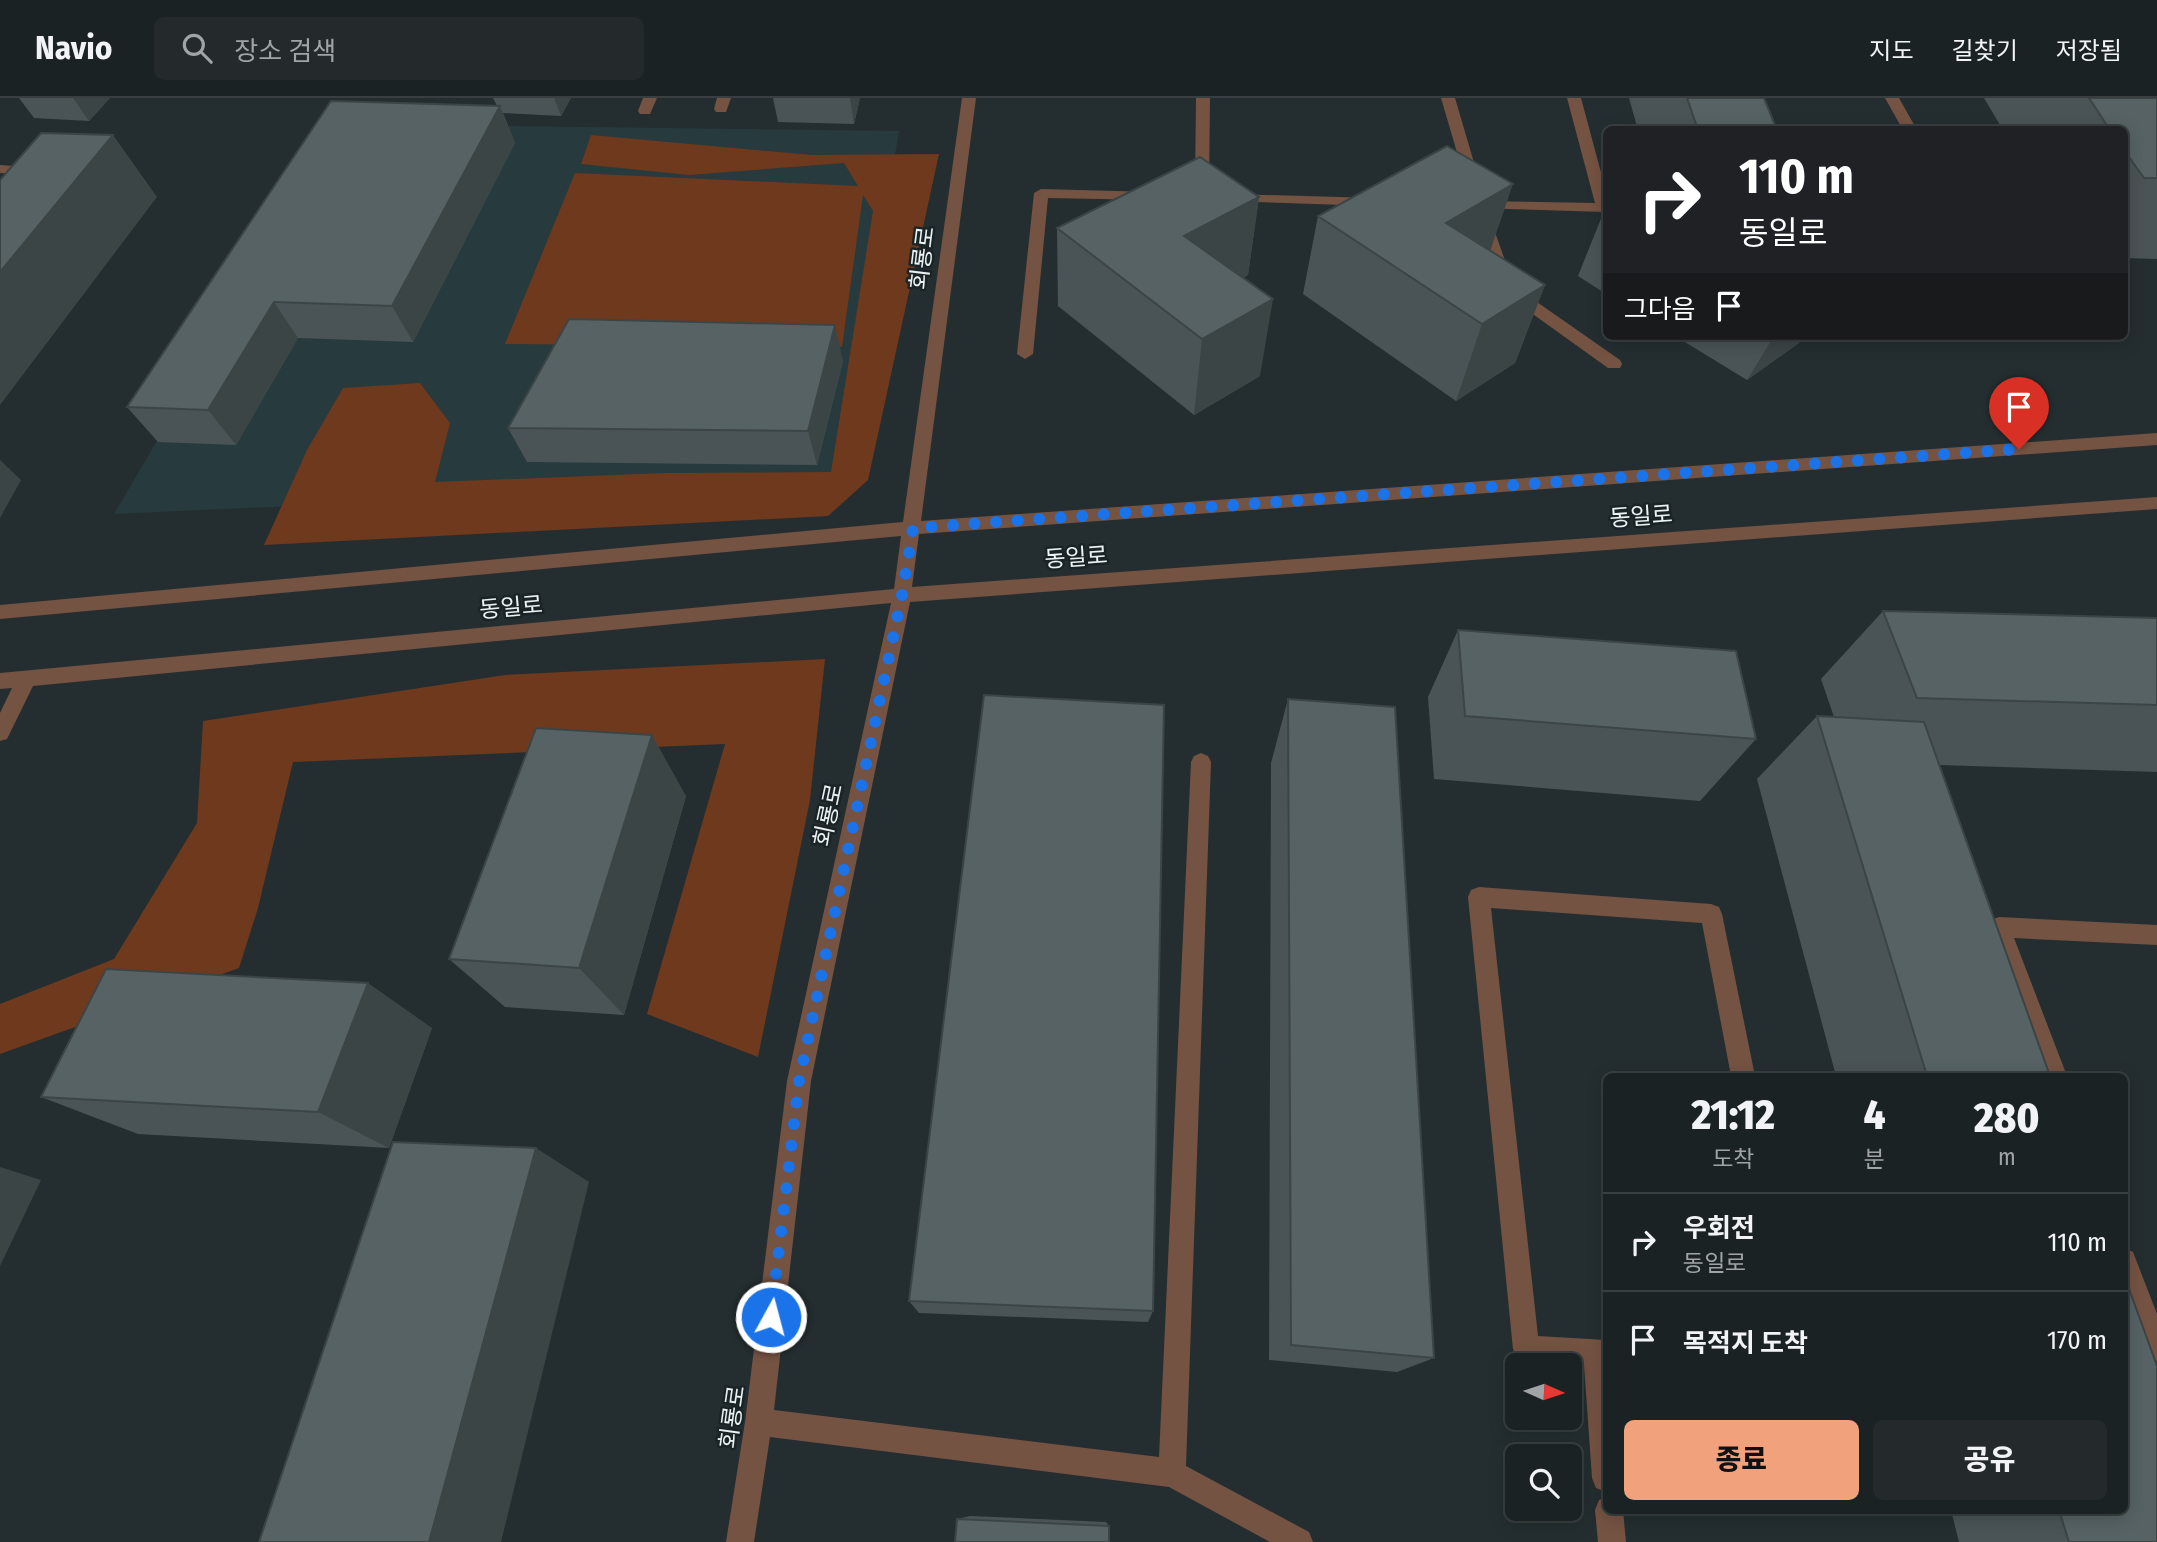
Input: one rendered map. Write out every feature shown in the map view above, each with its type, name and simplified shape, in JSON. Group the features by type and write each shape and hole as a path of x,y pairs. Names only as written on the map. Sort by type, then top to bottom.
{"street":[{"name":"회룡로","path":"740,1542 759,1422 799,1081 902,595 969,98"},
{"path":"1203,98 1195,197 1396,202"},
{"path":"1448,98 1472,205 1507,289 1614,364"},
{"path":"1574,98 1603,204"},
{"path":"1892,98 1908,126"},
{"path":"0,169 27,171 0,201"},
{"path":"1025,355 1041,192 1162,196"},
{"path":"1472,205 1603,208"},
{"name":"동일로","path":"0,612 913,528 2157,439"},
{"name":"동일로","path":"0,681 902,595 2157,503"},
{"path":"0,733 27,678"},
{"path":"1171,1472 1201,762"},
{"path":"1603,1402 1601,1352 1526,1349 1479,897 1711,914 1742,1073"},
{"path":"2054,1073 1999,928 2157,935"},
{"path":"2128,1272 2157,1348"},
{"path":"759,1422 1171,1472 1299,1542"},
{"path":"1609,1514 1612,1542"}],"shaded area":[{"path":"343,124 899,131 841,481 114,514"},
{"path":"591,135 812,155 939,154 868,480 828,516 264,545 307,450 343,388 420,383 450,423 435,482 664,473 831,472 873,211 863,195 842,347 505,344 575,173 858,186 844,163 689,175 581,164"},
{"path":"825,659 810,800 758,1057 647,1014 725,744 293,762 258,908 239,968 0,1054 0,1004 114,959 197,823 203,721 505,675"}],"building":[{"path":"1687,98 1764,98 1775,126 1697,126"},
{"path":"2089,98 2157,98 2157,178 2144,178 2128,156 2128,126 2107,126"},
{"path":"331,101 500,106 392,306 274,302 208,410 127,407"},
{"path":"41,133 113,135 0,272 0,180"},
{"path":"1447,146 1513,184 1446,223 1545,285 1482,324 1318,216"},
{"path":"1200,157 1259,197 1184,236 1273,299 1202,339 1057,228"},
{"path":"569,319 835,325 808,431 508,428"},
{"path":"1883,611 2157,618 2157,705 1917,698"},
{"path":"1458,630 1736,651 1756,739 1465,716"},
{"path":"984,695 1164,705 1153,1311 909,1301"},
{"path":"1288,699 1395,707 1434,1358 1291,1345"},
{"path":"1817,716 1924,722 2049,1073 1926,1073"},
{"path":"536,728 652,735 579,968 449,959"},
{"path":"106,969 368,983 318,1112 41,1097"},
{"path":"393,1142 536,1148 429,1542 259,1542"},
{"path":"2128,1286 2157,1366 2157,1542 2069,1542 2060,1514 2128,1514"},
{"path":"957,1519 1109,1526 1109,1542 955,1542"}],"route":[{"path":"771,1317 799,1081 902,595 913,528 2019,449"}]}
